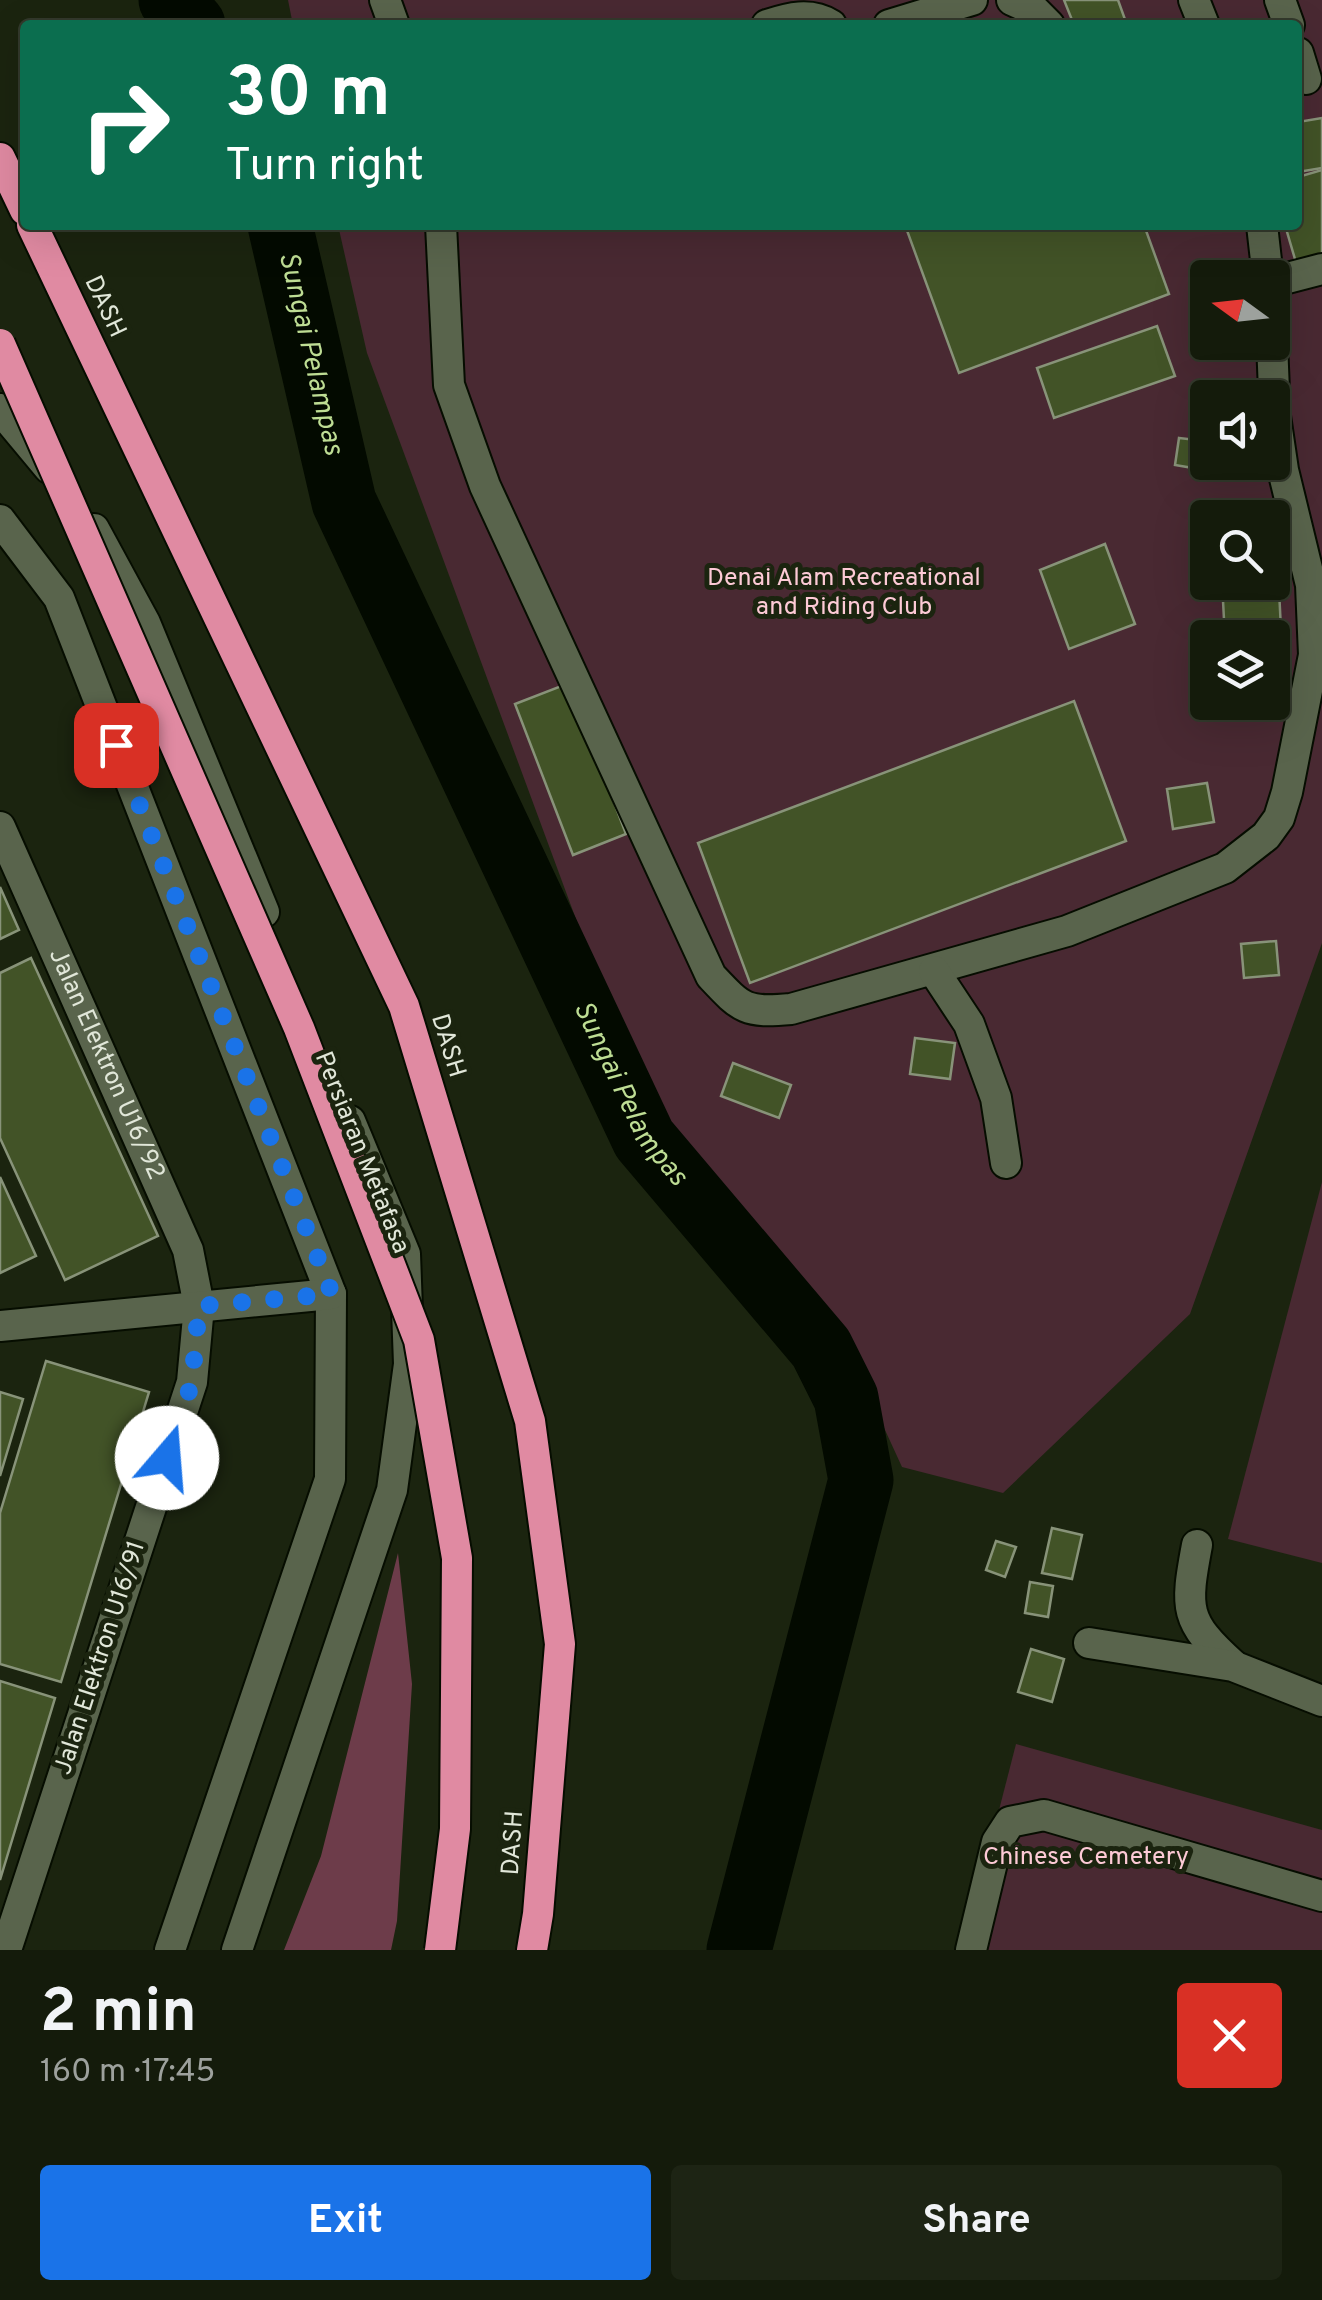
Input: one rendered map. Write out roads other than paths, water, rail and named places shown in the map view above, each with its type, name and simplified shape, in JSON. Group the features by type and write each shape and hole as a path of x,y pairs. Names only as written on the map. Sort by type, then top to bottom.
{"highway":[{"path":"0,158 20,200"},
{"name":"DASH","path":"34,230 404,1006 530,1421 560,1644 532,1950"},
{"path":"0,344 299,1028 419,1340 457,1558 455,1829 440,1950"}],"street":[{"path":"906,20 972,0"},
{"path":"1012,0 1034,10 1043,20"},
{"path":"789,20 826,15"},
{"path":"441,230 449,385 484,486 711,976 739,1006 761,1012 791,1009 1068,932 1225,868 1266,836 1279,818 1314,655 1311,585 1283,470 1273,360"},
{"path":"1263,230 1267,260"},
{"path":"1290,276 1322,269"},
{"name":"Persiaran Metafasa","path":"0,409 89,521 144,623 405,1254 410,1364 392,1490 237,1950"},
{"path":"0,520 59,598 332,1294 330,1479 170,1950"},
{"name":"Jalan Elektron U16/92","path":"0,827 188,1250 199,1306"},
{"path":"934,971 969,1024 996,1098 1006,1163"},
{"path":"0,1326 332,1294"},
{"name":"Jalan Elektron U16/91","path":"6,1950 192,1382 199,1306"},
{"path":"1196,1545 1190,1583 1192,1618 1202,1638 1233,1666"},
{"path":"1089,1642 1233,1666 1322,1701"},
{"path":"971,1950 998,1842 1010,1822 1025,1817 1044,1815 1322,1896"}],"waterway":[{"name":"Sungai Pelampas","path":"171,0 189,20"},
{"name":"Sungai Pelampas","path":"281,230 344,502 644,1139 821,1348 846,1398 861,1480 739,1950"}],"park label":[{"name":"Denai Alam Recreational and Riding Club","path":"844,594"},
{"name":"Chinese Cemetery","path":"1086,1858"}]}
